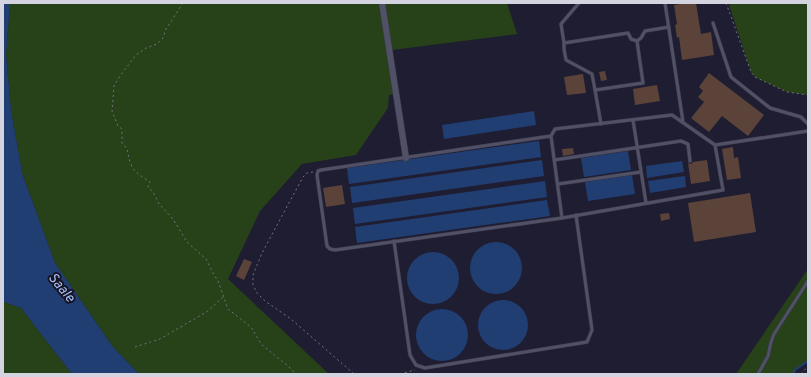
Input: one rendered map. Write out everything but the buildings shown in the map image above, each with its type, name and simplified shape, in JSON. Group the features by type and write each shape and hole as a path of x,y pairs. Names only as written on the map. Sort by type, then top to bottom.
{"street":[{"path":"382,3 406,158"}],"lane":[{"path":"579,3 561,24 564,49 566,60 592,74 600,124"},
{"path":"665,3 683,122"},
{"path":"713,23 731,77 770,108 801,117 808,124"},
{"path":"637,41 641,38 645,31 669,27"},
{"path":"564,43 628,33 631,39 637,41"},
{"path":"595,90 643,83 637,41"},
{"path":"562,218 551,136 555,129 672,115 715,145 808,131"},
{"path":"633,120 646,203"},
{"path":"551,136 318,171 316,175 327,246 334,250 562,218 722,190 715,145"},
{"path":"554,160 681,141 688,144 690,161"},
{"path":"558,184 641,172"},
{"path":"394,241 410,355 416,365 425,368 586,342 592,330 576,215"},
{"path":"758,374 768,356 774,334 808,280"}],"path":[{"path":"183,3 166,29 163,38 157,44 146,48 136,55 120,76 114,86 112,111 118,126 122,129 122,143 127,148 131,164 139,175 150,182 148,187 153,192 159,204 173,219 187,242 206,259 218,281 228,309 252,327 261,344 296,374"},
{"path":"726,3 751,72 755,76 787,92 808,95"},
{"path":"318,171 307,173 304,177 262,253 253,275 253,285 257,293 265,301 291,319 354,374"},
{"path":"135,346 166,336 208,310 223,297"},
{"path":"801,374 808,366"},
{"path":"400,374 425,368"}],"green space":[{"path":"10,3 507,3 517,34 392,50 395,94 389,95 388,108 356,155 302,164 260,211 228,279 329,374 139,374 113,347 55,263 22,173 11,110 6,55"},
{"path":"733,3 808,3 808,95 787,92 755,77 751,72 729,5"},
{"path":"808,269 808,361 795,370 793,374 736,374"},
{"path":"3,300 4,302 21,308 72,374 3,374"}],"water":[{"name":"Saale","path":"3,3 10,3 6,55 11,110 22,173 55,263 113,347 139,374 72,374 21,308 4,302 3,300"},
{"path":"534,111 536,125 444,139 442,125"},
{"path":"539,141 541,157 349,184 347,168"},
{"path":"628,151 631,170 584,177 581,158"},
{"path":"542,160 544,176 352,203 350,187"},
{"path":"682,161 684,172 647,178 646,166"},
{"path":"632,175 635,194 588,201 585,182"},
{"path":"685,176 686,187 650,193 648,181"},
{"path":"545,181 547,197 355,224 353,208"},
{"path":"547,200 550,216 357,243 355,227"},
{"path":"491,242 501,242 515,249 522,263 522,273 515,287 501,294 491,294 481,290 474,283 470,273 470,263 474,253 481,246"},
{"path":"428,252 438,252 448,256 455,263 459,273 459,283 455,293 448,300 438,304 428,304 418,300 411,293 407,283 407,273 411,263 418,256"},
{"path":"503,300 513,302 521,307 526,315 528,325 526,335 521,343 513,348 503,350 493,348 485,343 480,335 478,325 480,315 485,307 493,302"},
{"path":"437,309 447,309 461,316 468,330 468,340 461,354 447,361 437,361 427,357 420,350 416,340 416,330 420,320 427,313"}],"waterway":[{"path":"793,374 795,370 808,361"}]}
